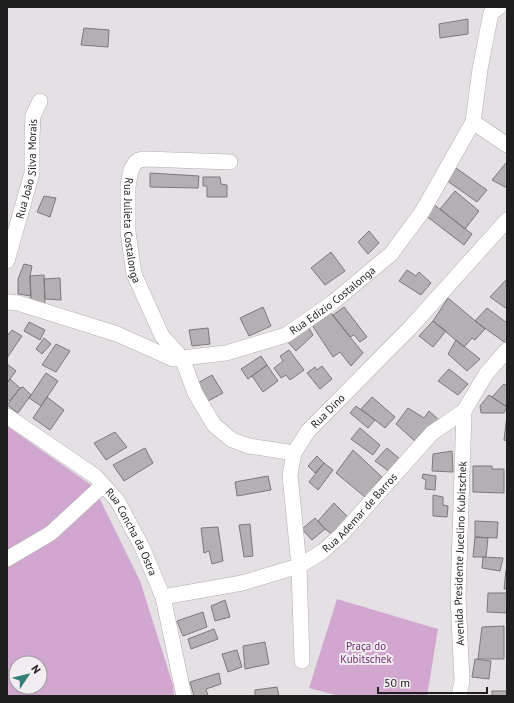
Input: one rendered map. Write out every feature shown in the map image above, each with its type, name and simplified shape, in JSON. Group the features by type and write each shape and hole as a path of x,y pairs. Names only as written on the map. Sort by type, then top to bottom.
{"street":[{"name":"Rua Edizio Costalonga","path":"7,302 18,303 117,334 173,360 226,353 286,335 332,303 391,254 422,212 472,122 480,69 491,13 499,7"},
{"name":"Rua João Silva Morais","path":"7,261 32,173 33,116 40,101"},
{"path":"472,122 507,145"},
{"name":"Rua Julieta Costalonga","path":"182,358 162,336 134,274 128,232 128,186 130,170 139,160 145,159 230,162"},
{"name":"Rua Dino","path":"302,661 299,566 290,475 294,453 308,431 410,328 507,220"},
{"name":"Rua Ademar de Barros","path":"163,597 242,584 299,566 322,552 341,535 432,433 464,411 486,374 507,350"},
{"path":"182,358 195,392 214,425 232,440 249,446 294,453"},
{"name":"Avenida Presidente Jucelino Kubitschek","path":"459,696 462,681 458,597 464,411"},
{"name":"Rua Concha da Ostra","path":"7,416 95,476 117,500 142,547 163,597 184,696"},
{"path":"7,559 51,533 103,485"}],"green space":[{"path":"7,426 94,487 140,581 173,685 174,696 7,696"},
{"name":"Praça do Kubitschek","path":"337,599 438,629 427,696 339,696 309,688"}],"building":[{"path":"468,19 468,34 440,38 439,24"},
{"path":"84,28 109,30 108,47 81,45"},
{"path":"506,163 507,164 507,188 492,180"},
{"path":"456,168 487,190 477,202 446,180"},
{"path":"150,173 199,176 198,188 150,187"},
{"path":"203,177 220,177 221,184 227,185 227,197 207,197 207,186 203,186"},
{"path":"455,191 479,211 465,229 440,209"},
{"path":"44,196 56,198 50,217 37,212"},
{"path":"433,204 472,234 464,245 425,215"},
{"path":"369,231 379,243 368,254 358,242"},
{"path":"331,252 345,271 325,285 311,268"},
{"path":"24,264 32,266 30,276 31,296 18,294 18,279"},
{"path":"407,270 416,276 419,272 431,283 421,295 399,281"},
{"path":"44,275 45,305 31,305 30,276"},
{"path":"60,278 61,300 45,299 44,279"},
{"path":"507,279 507,309 490,297"},
{"path":"448,298 485,329 475,340 472,338 464,347 433,321"},
{"path":"263,307 271,326 249,336 240,318"},
{"path":"344,307 367,337 360,342 354,335 350,337 333,315"},
{"path":"487,308 507,323 507,344 475,321"},
{"path":"330,312 363,353 351,366 340,352 333,357 312,325"},
{"path":"433,321 446,331 433,347 419,336"},
{"path":"29,322 45,330 40,340 24,331"},
{"path":"208,328 210,344 192,346 189,330"},
{"path":"309,328 313,335 296,351 286,340"},
{"path":"12,330 22,336 7,358 7,336"},
{"path":"44,338 51,344 42,354 36,349"},
{"path":"456,340 480,359 467,371 448,354"},
{"path":"56,344 70,351 56,372 42,365"},
{"path":"289,350 304,370 290,380 286,375 281,378 274,368 283,361 280,356"},
{"path":"261,356 267,365 248,379 241,369"},
{"path":"7,364 16,371 7,383"},
{"path":"267,365 278,381 263,392 252,376"},
{"path":"322,366 332,379 320,389 307,373 315,367 317,370"},
{"path":"449,369 468,384 458,395 438,381"},
{"path":"46,373 58,381 41,406 29,398"},
{"path":"212,375 223,393 208,401 196,384"},
{"path":"10,379 20,388 10,401 7,399 7,383"},
{"path":"504,384 507,386 507,407 492,397"},
{"path":"23,387 31,395 18,413 7,405 20,388"},
{"path":"489,395 507,407 504,413 481,413 480,406"},
{"path":"47,397 64,410 50,430 33,418"},
{"path":"372,397 395,417 385,428 361,409"},
{"path":"356,406 375,420 368,428 350,413"},
{"path":"408,408 424,418 429,411 439,420 418,444 396,424"},
{"path":"507,415 507,441 504,440"},
{"path":"360,428 380,445 373,455 351,439"},
{"path":"115,432 127,447 106,460 94,443"},
{"path":"145,448 153,463 124,481 113,465"},
{"path":"387,448 400,459 390,472 375,461"},
{"path":"353,450 382,477 365,497 336,473"},
{"path":"452,451 453,472 432,471 433,454"},
{"path":"317,456 324,463 315,473 308,466"},
{"path":"324,463 333,470 318,490 309,482"},
{"path":"473,466 492,466 492,469 504,469 504,493 473,492"},
{"path":"423,474 436,476 435,490 425,489 426,480 422,478"},
{"path":"268,476 271,490 237,496 235,482"},
{"path":"433,495 443,497 443,505 448,506 447,517 433,516"},
{"path":"334,503 349,518 333,535 318,521"},
{"path":"315,518 325,529 312,540 302,529"},
{"path":"475,521 498,522 497,538 475,537"},
{"path":"250,524 253,556 244,557 239,525"},
{"path":"218,527 223,561 212,564 209,551 204,553 201,528"},
{"path":"475,537 488,538 486,557 473,557"},
{"path":"483,557 503,558 500,571 482,568"},
{"path":"506,570 507,589 504,589"},
{"path":"488,593 507,593 507,613 487,612"},
{"path":"225,600 230,617 215,621 211,606"},
{"path":"203,612 207,627 183,636 177,621"},
{"path":"504,626 504,659 478,659 482,627"},
{"path":"214,629 218,639 191,649 188,639"},
{"path":"265,642 269,664 245,669 243,646"},
{"path":"237,650 242,667 228,672 222,654"},
{"path":"475,659 491,661 489,679 472,677"},
{"path":"219,673 221,684 206,689 208,696 194,696 190,682"},
{"path":"277,687 279,696 255,696 255,690"},
{"path":"492,691 507,691 507,696 492,696"}]}
